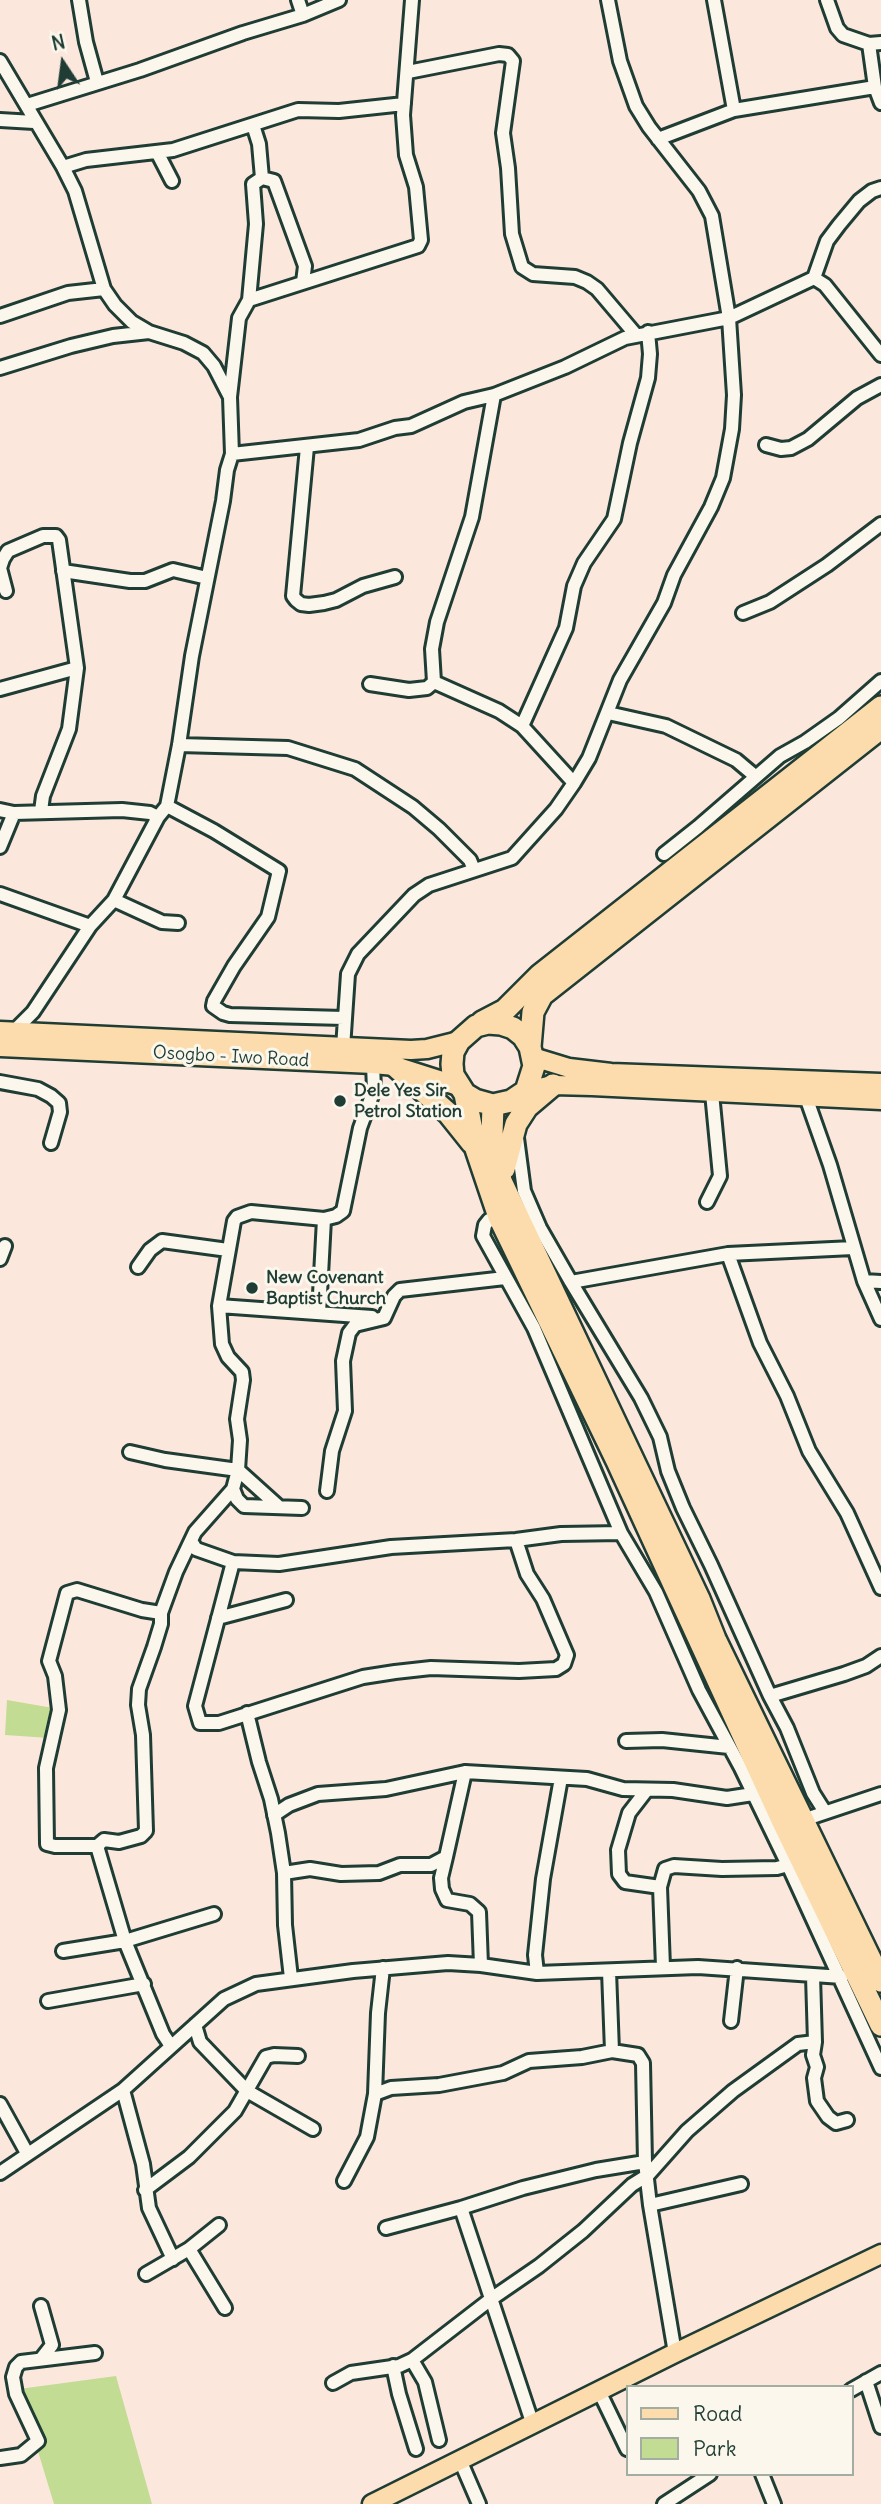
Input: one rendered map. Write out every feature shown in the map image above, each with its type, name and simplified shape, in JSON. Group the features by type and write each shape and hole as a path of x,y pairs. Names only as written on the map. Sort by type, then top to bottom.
{"highway":[{"path":"881,707 540,975 505,1010 476,1026 458,1041 452,1063 453,1075 462,1090 475,1146 499,1217 617,1461 691,1603 715,1639 803,1820 866,1974 881,2025"},
{"path":"462,1090 475,1101 493,1105 510,1101 526,1091 534,1066 533,1012 542,995 881,728"},
{"path":"476,1026 488,1023 513,1028 523,1036 532,1052"},
{"path":"395,1066 448,1113 475,1146"},
{"path":"501,1181 508,1145 516,1124 527,1107 553,1085"},
{"path":"493,1105 492,1135 501,1181 691,1603 748,1766 866,1974"}],"main road":[{"name":"Osogbo - Iwo Road","path":"7,1031 343,1048 427,1049 458,1041"},
{"name":"Osogbo - Iwo Road","path":"0,1046 395,1066 462,1090"},
{"path":"532,1052 569,1068 611,1073 881,1083"},
{"path":"526,1091 553,1085 881,1100"},
{"path":"372,2504 881,2254"}],"street":[{"path":"79,0 86,42 97,82"},
{"path":"298,0 303,15"},
{"path":"27,105 140,70 243,33 303,15 339,0"},
{"path":"250,299 418,246 421,240 416,187 406,155 403,115 412,0"},
{"path":"343,1048 348,974 358,954 422,889 512,858 556,809 574,783 589,758 620,680 663,603 674,575 723,478 732,429 734,395 729,318 712,216 699,191 636,106 618,50 608,0"},
{"path":"714,0 734,110"},
{"path":"827,0 837,28 843,35 875,43 875,87 881,103"},
{"path":"408,72 499,54 508,55 513,61 503,132 512,234 522,267 533,274 575,277 587,282 642,333 650,354 648,378 630,443 614,519 584,564 574,586 566,628 522,726"},
{"path":"0,61 27,105 34,122 64,167 85,220 104,289 132,322 149,332 184,343 202,353 214,366 230,397"},
{"path":"658,139 734,110 875,87"},
{"path":"64,167 86,160 173,150 298,110 339,111 404,104"},
{"path":"0,120 34,122"},
{"path":"253,125 260,144 262,177"},
{"path":"157,152 173,181"},
{"path":"262,177 274,181 305,266 303,282"},
{"path":"7,1031 33,1012 90,926 114,900 158,817 167,806 191,656 232,454 230,397 236,328 250,299 256,223 253,184 262,177"},
{"path":"232,454 359,440 395,428 411,426 464,402 494,395 642,333 729,318 814,278 833,233 859,201 881,188"},
{"path":"814,278 825,285 881,355"},
{"path":"0,316 68,293 104,289"},
{"path":"0,368 71,346 113,336 149,332"},
{"path":"766,445 781,449 791,448 808,439 856,398 881,385"},
{"path":"434,682 432,649 437,622 472,517 494,395"},
{"path":"307,447 293,596 301,604 324,603 363,586 395,577"},
{"path":"743,613 770,602 827,565 881,524"},
{"path":"6,591 0,568 8,551 35,538 56,536 77,668 69,729 43,796 41,811"},
{"path":"63,572 130,581 145,580 173,570 207,578"},
{"path":"0,689 77,668"},
{"path":"664,854 780,756 839,718 881,681"},
{"path":"434,682 499,711 522,726 574,783"},
{"path":"370,684 409,690 427,688 434,682"},
{"path":"610,708 629,718 666,726 736,760 755,776"},
{"path":"178,745 288,748 355,769 412,807 439,829 470,860 474,870"},
{"path":"167,806 279,871 268,917 234,967 213,1006 230,1015 344,1018"},
{"path":"0,810 14,813 122,810 150,813 158,817"},
{"path":"0,847 14,813"},
{"path":"0,894 90,926"},
{"path":"114,900 162,922 178,923"},
{"path":"161,1613 142,1610 77,1590 67,1593 49,1661 55,1676 59,1710 46,1768 47,1844 97,1846 103,1840 119,1842 141,1836 146,1831 139,1689 176,1572 194,1541 233,1489 238,1470 238,1406 243,1380 242,1372 228,1357 222,1344 219,1306 234,1221 251,1212 324,1219 343,1211 360,1128 374,1090 373,1064"},
{"path":"0,1082 38,1089 59,1103 60,1112 51,1143"},
{"path":"707,1202 720,1176 712,1093"},
{"path":"806,1097 830,1165 864,1281 881,1319"},
{"path":"516,1124 524,1191 540,1228 641,1398 660,1437 668,1471 683,1508 786,1728 813,1793 825,1812"},
{"path":"499,1217 489,1220 483,1236 534,1328 621,1533 656,1592 699,1690 729,1747 748,1766 753,1794 788,1865 866,1974 881,2068"},
{"path":"319,1313 324,1219"},
{"path":"138,1267 150,1250 162,1241 228,1250"},
{"path":"0,1259 5,1246"},
{"path":"571,1282 728,1254 853,1248"},
{"path":"728,1254 760,1343 787,1396 809,1451 847,1513 881,1588"},
{"path":"384,1318 394,1296 400,1290 505,1278"},
{"path":"864,1281 881,1282"},
{"path":"219,1306 384,1318"},
{"path":"327,1491 332,1451 345,1411 344,1361 349,1334 355,1325 384,1318"},
{"path":"130,1452 165,1460 238,1470 278,1506"},
{"path":"595,1472 617,1461"},
{"path":"233,1489 244,1506 302,1508"},
{"path":"194,1541 233,1562 279,1564 391,1547 516,1540 561,1534 621,1533"},
{"path":"233,1562 195,1706 200,1723 219,1723 363,1677 395,1672 431,1668 556,1670 564,1664 567,1655 543,1599 527,1574 516,1540"},
{"path":"218,1618 286,1600"},
{"path":"770,1696 844,1674 866,1666 881,1656"},
{"path":"247,1713 271,1799 284,1873 285,1925 291,1978"},
{"path":"626,1741 662,1740 729,1747"},
{"path":"274,1815 289,1805 317,1794 386,1789 465,1772 587,1779 623,1789 673,1790 727,1798 753,1794"},
{"path":"465,1772 441,1878 447,1900 470,1904 479,1912 481,1965"},
{"path":"537,1973 535,1955 543,1880 561,1778"},
{"path":"646,1791 629,1813 618,1850 618,1874 625,1882 660,1887"},
{"path":"803,1820 881,1794"},
{"path":"97,1846 125,1941 154,2015 171,2046"},
{"path":"284,1873 310,1869 341,1874 379,1873 400,1866 431,1865 446,1857"},
{"path":"663,1967 660,1887 668,1866 778,1868 788,1865"},
{"path":"64,1951 125,1941 214,1914"},
{"path":"0,2173 123,2090 224,1999 240,1989 257,1984 291,1978 435,1964 481,1965 537,1973 663,1967 737,1968 813,1976 866,1974"},
{"path":"344,2181 367,2137 375,2094 378,2012 383,1968"},
{"path":"731,2021 737,1968"},
{"path":"609,1970 612,2051"},
{"path":"813,1976 813,2055 817,2067 814,2078 817,2101 828,2117 836,2123 847,2120"},
{"path":"48,2001 144,1984"},
{"path":"195,2025 200,2042 247,2091 313,2129"},
{"path":"332,2383 351,2373 393,2367 412,2360 583,2231 632,2185 648,2175 687,2131 733,2091 798,2044 815,2042"},
{"path":"375,2094 391,2088 439,2085 503,2073 529,2061 582,2057 612,2051 638,2055 643,2063 645,2162 650,2205 675,2353"},
{"path":"145,2190 212,2136 234,2111 266,2057 298,2056"},
{"path":"376,2071 382,2081 391,2088"},
{"path":"123,2090 143,2164 149,2208 173,2259"},
{"path":"0,2104 27,2154"},
{"path":"386,2228 523,2188 596,2170 645,2162"},
{"path":"650,2205 741,2184"},
{"path":"461,2208 533,2425"},
{"path":"146,2274 189,2249 219,2225"},
{"path":"189,2249 225,2308"},
{"path":"41,2306 51,2345 41,2359"},
{"path":"0,2458 21,2455 38,2441 16,2394 13,2372 21,2362 95,2354"},
{"path":"412,2360 425,2382 439,2440"},
{"path":"393,2367 398,2394 416,2449"},
{"path":"853,2389 881,2373"},
{"path":"866,2381 881,2427"},
{"path":"599,2391 626,2447"},
{"path":"460,2460 480,2504"},
{"path":"664,2504 707,2476"},
{"path":"763,2476 774,2504"}],"green space":[{"path":"7,1700 53,1708 49,1738 5,1735"},
{"path":"116,2376 152,2504 54,2504 19,2389"}],"place":[{"name":"Dele Yes Sir Petrol Station","path":"340,1101"},
{"name":"New Covenant Baptist Church","path":"252,1288"}]}
